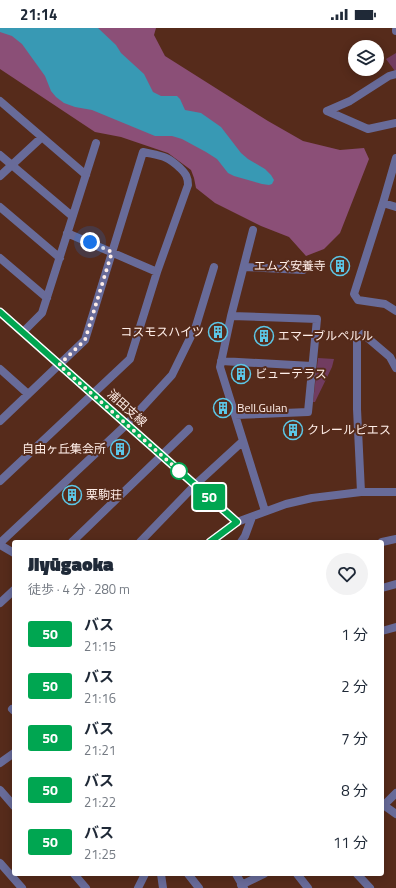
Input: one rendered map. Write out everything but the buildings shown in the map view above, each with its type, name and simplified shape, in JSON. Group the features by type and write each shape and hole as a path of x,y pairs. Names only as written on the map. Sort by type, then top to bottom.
{"street":[{"path":"396,74 389,76 350,101 327,111 368,129 396,123"},
{"path":"0,102 86,175"},
{"path":"0,176 41,138"},
{"path":"23,332 42,313 96,143"},
{"path":"0,421 85,340 143,152 164,156 171,160 186,174 188,185 157,272 130,359 0,481"},
{"path":"0,155 72,216"},
{"path":"396,158 354,294 358,300 385,304 396,311"},
{"path":"383,203 396,207"},
{"path":"0,206 60,258"},
{"path":"254,230 231,316 220,367 265,511"},
{"path":"68,233 157,272"},
{"path":"0,258 47,298"},
{"path":"12,553 0,544 127,424 172,375 196,326 214,267"},
{"path":"244,268 303,270"},
{"name":"浦田支線","path":"0,312 237,522"},
{"path":"231,316 317,319 308,412 235,415"},
{"path":"361,492 357,409 356,340 363,334 390,357 396,368"},
{"path":"221,361 312,366"},
{"path":"0,369 28,394"},
{"path":"74,540 189,429"},
{"path":"142,540 195,485 243,440"},
{"path":"213,540 237,522 265,511 312,498 361,492 396,492"},
{"path":"243,540 252,517"},
{"path":"384,542 396,539"},
{"path":"384,587 396,584"},
{"path":"0,603 12,592"},
{"path":"384,630 396,627"},
{"path":"0,762 12,754"},
{"path":"0,790 12,804"},
{"path":"384,804 396,792"},
{"path":"384,806 396,814"},
{"path":"0,864 22,888"},
{"path":"76,876 86,888"},
{"path":"138,888 142,876"},
{"path":"161,876 163,888"},
{"path":"190,876 199,888"},
{"path":"237,876 242,886 260,876"},
{"path":"299,876 308,888"},
{"path":"359,876 370,888"}],"shaded area":[{"path":"0,28 156,28 154,35 165,56 268,121 303,141 340,150 364,148 369,159 340,233 324,249 306,256 289,237 261,226 215,203 196,188 191,170 168,153 121,137 95,132 0,69"},
{"path":"396,53 396,71 395,71 386,59"},
{"path":"318,358 334,359 332,367 315,402 313,402"}],"water":[{"path":"0,28 98,28 116,45 121,53 144,74 153,92 161,96 177,96 185,110 201,113 221,127 241,153 265,169 271,175 274,180 272,184 262,184 228,173 217,159 182,139 172,136 155,136 92,110 75,107 64,103 51,91 45,76 22,44 12,36 0,32"}],"bus line":[{"name":"50","path":"0,312 237,522 213,540"}],"place":[{"name":"エムズ安養寺","path":"340,266"},
{"name":"コスモスハイツ","path":"218,332"},
{"name":"エマーブルペルル","path":"264,336"},
{"name":"ビューテラス","path":"241,374"},
{"name":"Bell.Gulan","path":"223,408"},
{"name":"クレールピエス","path":"293,430"},
{"name":"自由ヶ丘集会所","path":"120,449"},
{"name":"栗駒荘","path":"72,495"}],"route":[{"path":"90,242 112,252 85,340 59,365 94,394 184,475 179,471"}]}
